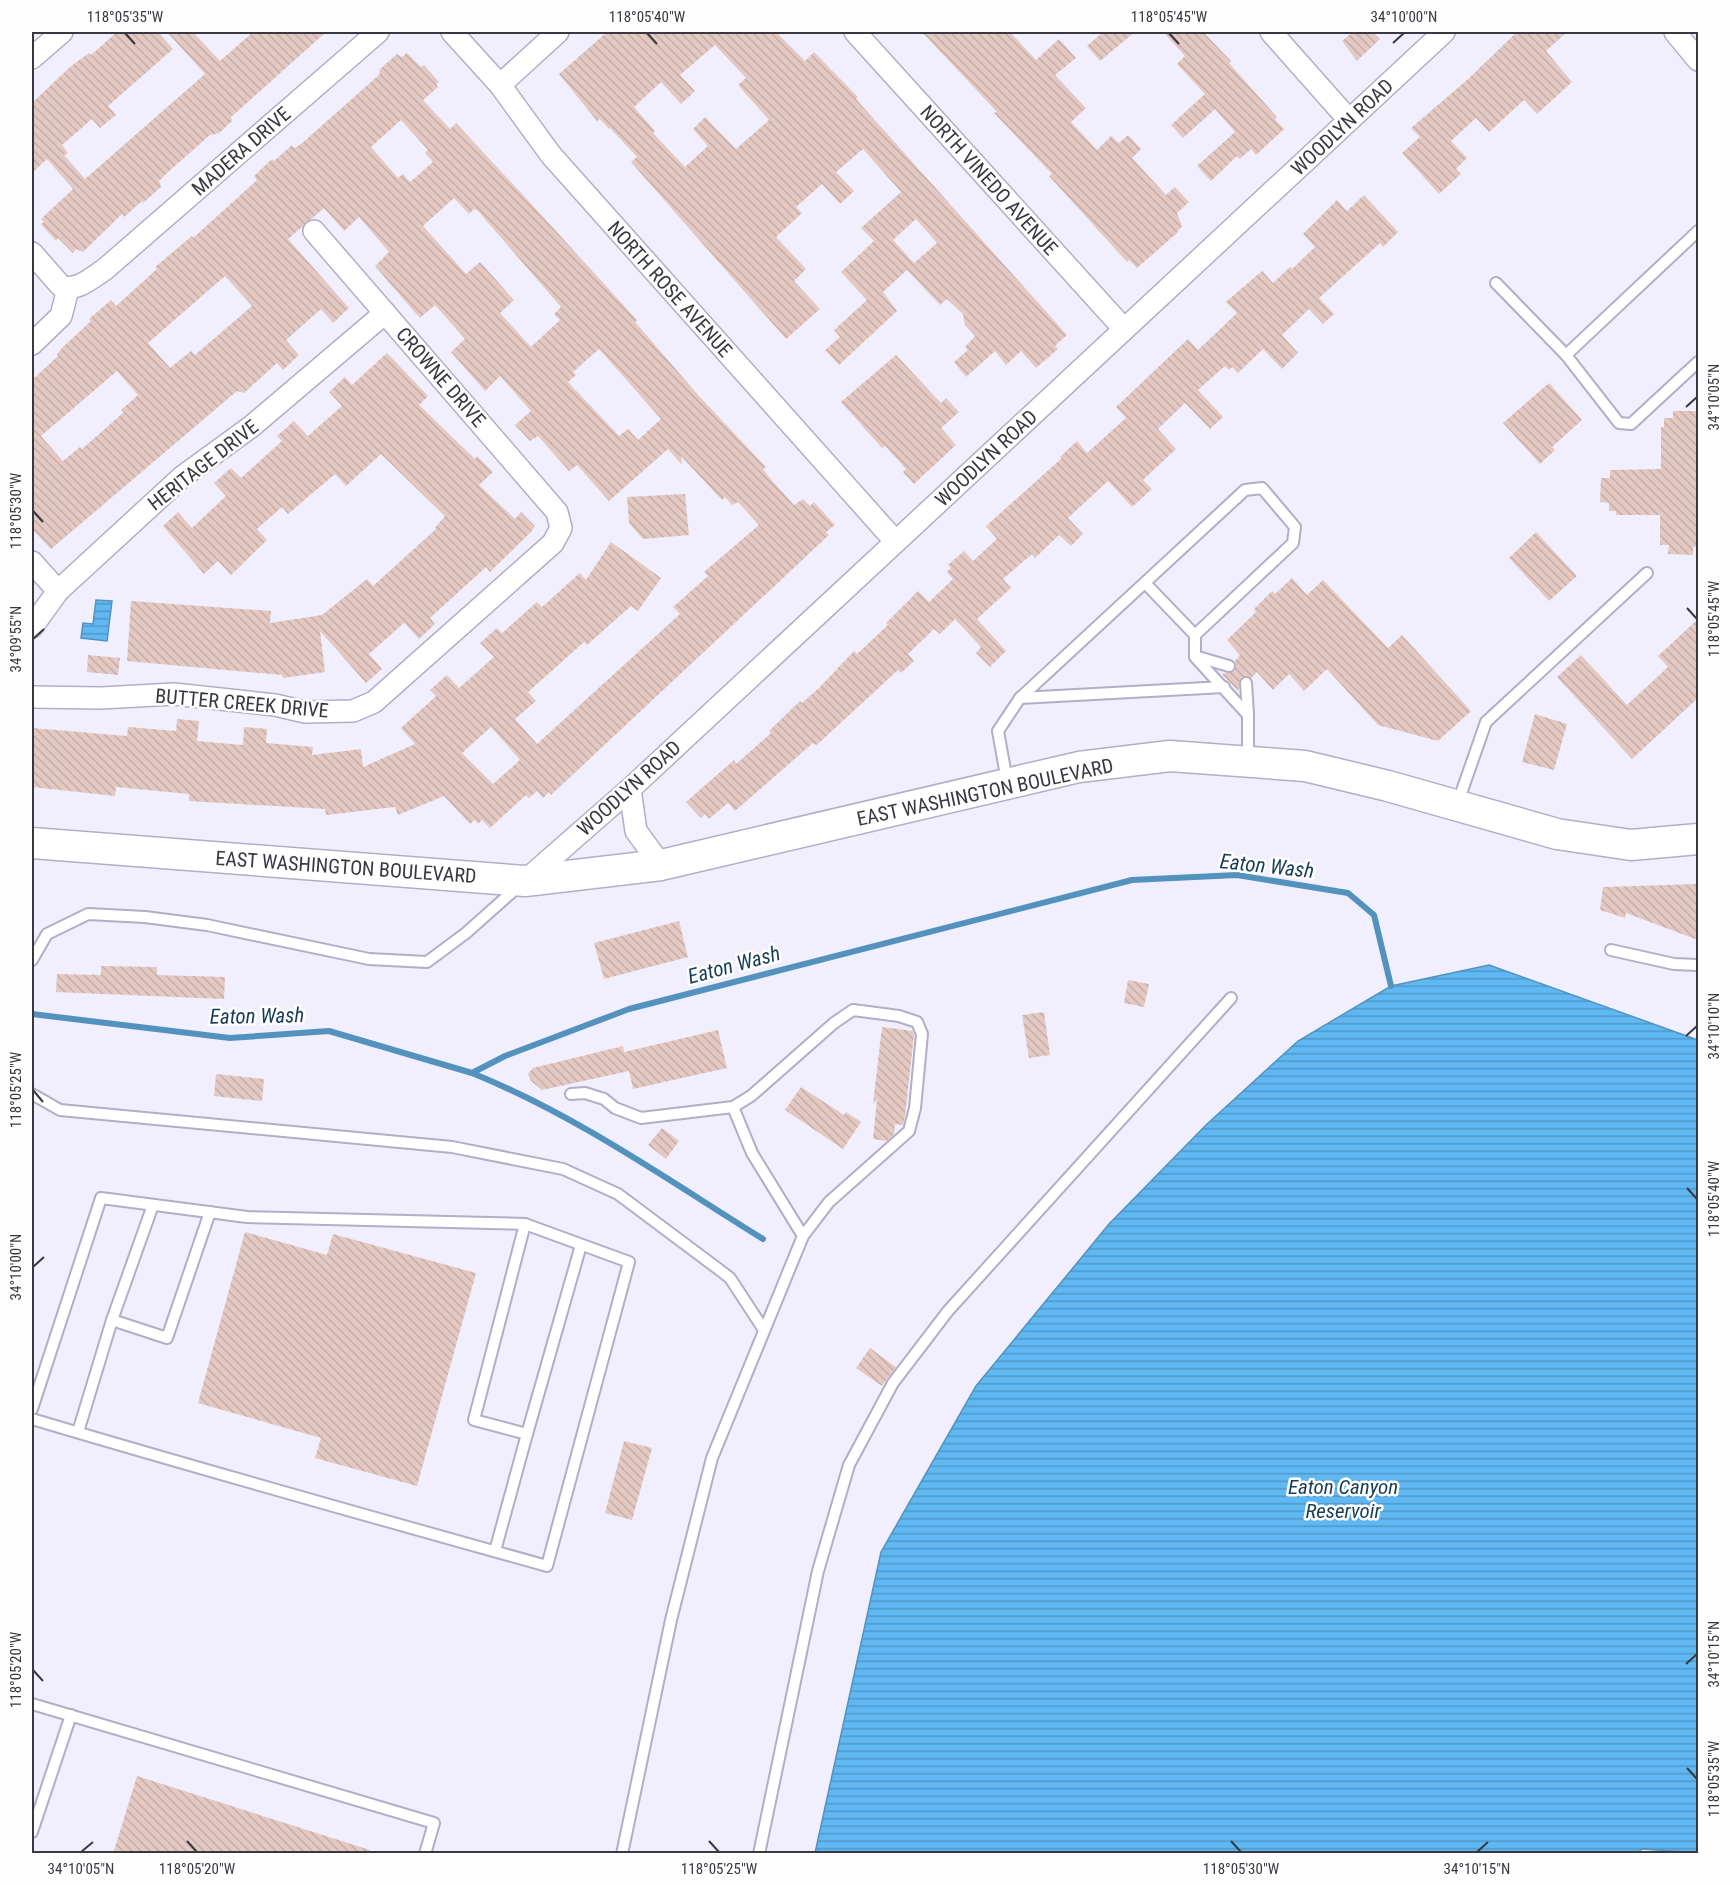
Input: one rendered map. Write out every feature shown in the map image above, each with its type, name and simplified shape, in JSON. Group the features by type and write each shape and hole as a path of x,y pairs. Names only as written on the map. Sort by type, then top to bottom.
{"main road":[{"name":"EAST WASHINGTON BOULEVARD","path":"32,843 525,881 661,865 1079,767 1170,756 1305,766 1457,805 1557,834 1631,845 1698,839"}],"street":[{"path":"32,58 62,32"},
{"name":"MADERA DRIVE","path":"68,289 76,287 104,270 378,32"},
{"name":"NORTH ROSE AVENUE","path":"452,32 500,86 551,155 895,541"},
{"path":"500,86 558,32"},
{"name":"NORTH VINEDO AVENUE","path":"855,32 1124,329"},
{"path":"1271,32 1348,120"},
{"name":"WOODLYN ROAD","path":"525,881 630,789 1444,32"},
{"path":"1675,32 1698,60"},
{"name":"CROWNE DRIVE","path":"314,231 557,512 561,528"},
{"path":"32,253 61,286 68,289 61,316 32,344"},
{"name":"HERITAGE DRIVE","path":"32,627 58,591 182,477 252,426 385,313"},
{"name":"BUTTER CREEK DRIVE","path":"32,697 101,698 174,694 275,705 305,711 353,711 374,702 553,543 561,528"},
{"path":"32,562 58,591"},
{"path":"630,789 636,831 661,865"}],"lane":[{"path":"1566,355 1698,231"},
{"path":"1496,283 1566,355 1619,423 1631,424 1698,362"},
{"path":"1008,784 998,731 1020,698 1146,584 1245,490 1262,488 1295,527 1293,543 1195,635"},
{"path":"1457,805 1486,722 1647,573"},
{"path":"1146,584 1195,635 1195,657 1248,715"},
{"path":"1195,657 1229,666"},
{"path":"1246,683 1248,761"},
{"path":"1020,698 1224,687"},
{"path":"32,960 47,934 88,914 145,917 207,925 369,959 427,962 466,933 525,881"},
{"path":"1611,950 1674,964 1698,965"},
{"path":"759,1854 818,1571 849,1465 893,1383 948,1311 1231,998"},
{"path":"571,1094 585,1093 604,1099 615,1108 641,1118 733,1107 751,1096 834,1023 853,1010 899,1016 917,1022 922,1034 915,1108 909,1131 886,1154 829,1202 803,1236 712,1458 671,1620 621,1854"},
{"path":"32,1094 60,1110 452,1147 563,1169 618,1194 730,1278 764,1330"},
{"path":"733,1107 752,1154 803,1236"},
{"path":"32,1409 101,1198 247,1217 525,1224 629,1262 547,1566 32,1419"},
{"path":"78,1432 112,1320 153,1205"},
{"path":"112,1320 167,1338 210,1212"},
{"path":"525,1224 474,1420 527,1434"},
{"path":"495,1551 581,1245"},
{"path":"32,1704 434,1823 425,1854"},
{"path":"32,1833 71,1715"}],"water":[{"path":"96,600 112,601 107,641 81,638 83,623 93,624"},
{"name":"Eaton Canyon Reservoir","path":"1489,965 1698,1040 1698,1853 1642,1849 1636,1854 815,1853 881,1552 976,1386 1109,1224 1206,1125 1298,1041 1391,986"}],"building":[{"path":"117,32 158,32 173,49 108,106 116,115 100,128 92,119 62,145 68,153 64,155 85,179 205,74 167,32 193,32 220,61 253,32 326,32 231,117 232,121 219,133 210,135 167,173 159,181 161,187 143,203 142,201 124,217 122,214 83,252 76,249 73,253 58,238 56,241 41,224 44,222 41,219 73,189 47,159 32,173 32,103 70,67 89,53 91,55"},
{"path":"607,32 776,32 805,61 814,52 858,97 856,99 1067,335 1055,346 1058,349 1036,368 1021,351 1006,365 995,351 966,377 954,362 968,350 965,347 975,336 965,325 963,314 947,299 940,305 907,270 883,292 897,311 839,365 825,350 840,337 834,330 867,300 841,272 874,241 861,228 901,192 863,149 836,172 854,191 840,204 822,184 796,207 802,213 776,237 806,269 794,281 820,309 786,339 631,162 637,157 600,119 597,121 559,74","holes":["715,45 746,78 738,85 769,120 736,149 705,117 693,129 708,146 685,167 653,133 655,131 634,107 661,82 681,104 695,91 680,75","916,219 937,243 914,263 893,240"]},
{"path":"922,32 1010,32 1036,60 1059,39 1076,58 1055,75 1086,108 1071,122 1097,150 1111,136 1119,143 1128,135 1141,149 1132,158 1166,195 1175,187 1189,202 1177,213 1182,226 1176,234 1137,268 1129,260 1127,262 1049,176 1052,174 994,113 997,112"},
{"path":"1103,32 1135,32 1100,61 1087,46"},
{"path":"1163,32 1203,32 1231,61 1229,63 1277,117 1275,119 1284,129 1256,155 1251,149 1240,159 1237,156 1211,181 1197,166 1235,132 1215,109 1183,138 1171,125 1205,94 1177,64 1185,56"},
{"path":"1353,32 1372,32 1380,39 1357,61 1342,41"},
{"path":"1517,32 1567,32 1546,51 1572,82 1537,114 1524,100 1489,132 1476,118 1451,141 1467,158 1456,169 1461,174 1439,194 1402,153 1420,137 1411,128 1467,80"},
{"path":"407,53 421,67 424,65 439,82 436,84 438,87 423,100 450,129 456,123 524,196 637,320 635,322 699,396 766,467 763,469 768,476 794,505 803,499 810,506 814,502 835,525 826,532 829,535 551,795 549,792 543,798 537,791 529,798 526,795 490,828 482,820 478,824 475,820 470,824 444,796 398,815 395,807 326,815 325,809 189,801 189,794 116,787 115,796 32,787 32,728 127,736 128,727 176,731 177,719 199,721 197,741 243,745 244,727 267,729 266,743 313,747 312,755 361,749 363,767 415,744 401,728 436,696 430,690 447,675 459,688 494,657 480,643 497,628 502,633 537,602 542,607 580,573 586,580 611,542 661,578 638,611 631,606 587,645 584,642 528,692 536,701 515,719 537,744 680,614 673,607 708,576 704,572 759,525 738,502 732,505 725,497 722,500 681,456 682,465 668,449 609,501 577,465 569,471 538,436 530,441 515,425 531,411 500,376 485,391 451,352 465,339 435,305 420,318 405,301 375,266 389,252 359,217 344,231 324,208 288,239 349,308 333,323 321,309 286,340 299,355 283,370 277,363 244,393 237,391 51,549 32,529 32,380 91,321 89,319 111,300 116,306 157,269 155,267 192,236 193,238 257,180 254,176 272,159 274,161 292,145 294,148 300,145 380,74 379,70 397,54 402,57","holes":["401,120 428,150 425,153 433,162 410,182 403,174 398,178 371,147","454,198 469,214 474,209 478,211 561,307 554,314 560,320 531,347 500,313 514,300 480,262 466,274 423,226","225,276 252,306 195,355 191,351 170,368 148,343","599,349 661,419 638,440 628,429 619,436 568,382 576,375 573,372","117,371 138,395 121,410 124,412 82,449 80,447 63,461 41,436","491,727 520,760 493,784 462,753"]},
{"path":"1364,195 1398,232 1383,247 1380,243 1319,298 1334,314 1323,324 1309,309 1282,335 1298,353 1282,369 1263,349 1238,373 1232,367 1229,370 1225,366 1198,390 1223,417 1210,429 1185,403 1158,429 1176,449 1143,480 1152,489 1132,507 1108,481 1068,518 1083,534 1071,546 1059,535 1035,558 1032,554 1003,579 1011,588 977,619 1006,651 990,667 976,653 981,647 955,619 940,634 934,629 908,654 914,661 901,673 898,670 820,742 816,745 813,743 735,811 728,803 709,819 705,814 701,818 686,802 734,760 736,764 771,733 769,731 800,701 802,703 819,688 854,651 857,654 888,625 886,623 918,591 929,602 953,579 947,572 951,568 948,565 964,551 973,561 997,539 986,526 1062,458 1060,457 1077,441 1087,453 1126,418 1116,407 1188,339 1198,350 1237,313 1226,302 1262,271 1273,283 1290,267 1292,269 1315,247 1303,234 1337,200 1347,211"},
{"path":"387,353 428,396 419,405 475,459 477,456 493,472 479,485 515,519 521,512 535,526 531,532 490,572 486,567 430,618 435,624 419,639 404,623 369,654 382,669 366,683 320,631 325,672 283,678 282,675 127,661 131,601 271,611 270,623 322,615 367,579 373,586 436,529 445,516 381,454 346,486 335,474 288,514 282,507 257,529 267,540 231,575 218,561 204,574 163,526 178,512 192,528 226,496 214,483 231,468 241,478 282,441 277,436 294,421 308,436 342,406 329,392 345,377 352,385"},
{"path":"896,355 941,403 946,398 959,412 941,428 956,445 914,484 903,472 906,469 885,446 882,448 841,402"},
{"path":"1549,383 1582,420 1552,447 1555,450 1540,464 1503,423"},
{"path":"1673,411 1698,411 1698,547 1693,547 1693,555 1668,554 1669,545 1660,545 1660,515 1616,515 1616,511 1609,511 1609,503 1600,502 1601,478 1610,478 1610,470 1661,469 1661,427 1664,427 1664,418 1673,418"},
{"path":"685,494 689,535 643,539 629,523 627,497"},
{"path":"1536,532 1577,576 1549,601 1509,558"},
{"path":"1292,578 1307,595 1323,580 1388,648 1402,635 1471,711 1438,741 1378,725 1327,669 1304,691 1289,674 1273,690 1257,672 1251,678 1241,677 1238,691 1222,674 1235,671 1235,661 1240,655 1227,640 1256,612 1254,609 1272,591 1275,594"},
{"path":"1698,619 1698,698 1632,759 1557,677 1581,655 1627,705 1668,667 1658,656"},
{"path":"88,655 120,658 118,675 87,672"},
{"path":"1535,714 1567,724 1554,770 1522,762"},
{"path":"1698,884 1698,940 1626,913 1625,918 1600,910 1603,887"},
{"path":"679,921 688,957 604,979 594,943"},
{"path":"101,966 157,967 157,975 225,977 224,999 56,992 57,974 101,975"},
{"path":"1128,980 1149,984 1144,1007 1124,1003"},
{"path":"1044,1012 1050,1055 1029,1058 1022,1015"},
{"path":"882,1027 913,1031 914,1035 903,1125 895,1124 894,1134 887,1141 873,1139 877,1098 873,1104"},
{"path":"718,1030 727,1068 633,1089 629,1071 542,1090 531,1081 528,1074 533,1068 623,1046 624,1052"},
{"path":"216,1074 264,1079 262,1101 214,1096"},
{"path":"801,1087 844,1115 846,1112 861,1122 843,1149 785,1110"},
{"path":"662,1128 679,1141 666,1159 648,1145"},
{"path":"245,1232 327,1255 333,1234 476,1273 417,1486 315,1458 321,1438 198,1403"},
{"path":"870,1348 896,1367 882,1386 856,1368"},
{"path":"624,1441 652,1448 632,1520 605,1513"},
{"path":"137,1776 370,1850 369,1854 113,1854"}],"waterway":[{"name":"Eaton Wash","path":"32,1014 230,1038 329,1031 472,1073 505,1056 629,1009 1132,880 1237,875 1348,893 1374,915 1391,986"},
{"path":"472,1073 585,1128 763,1239"}]}
